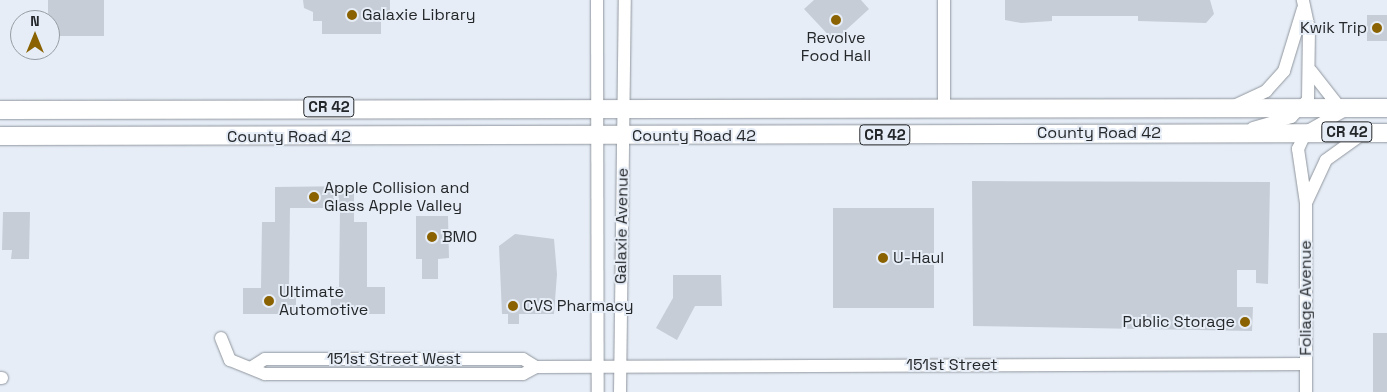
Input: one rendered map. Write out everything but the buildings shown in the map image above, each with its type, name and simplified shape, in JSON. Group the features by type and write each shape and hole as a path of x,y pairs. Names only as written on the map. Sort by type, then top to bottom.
{"highway":[{"name":"County Road 42","path":"0,110 596,106 944,110 1387,108"},
{"name":"County Road 42","path":"0,136 624,137 1236,132 1387,133"}],"street":[{"name":"Galaxie Avenue","path":"597,0 598,392"},
{"name":"Galaxie Avenue","path":"620,392 624,0"},
{"path":"944,0 944,110"},
{"path":"1236,132 1278,122 1302,108 1310,91 1311,71 1309,29 1303,4"},
{"path":"1229,108 1266,91 1284,71 1303,4"},
{"path":"1285,132 1298,149 1306,132 1346,108 1311,71"},
{"name":"Foliage Avenue","path":"1306,203 1326,160 1365,133"},
{"name":"Foliage Avenue","path":"1298,149 1306,203 1306,392"},
{"name":"151st Street West","path":"221,338 230,360 252,367 274,359 523,359 536,367 598,367"},
{"name":"151st Street","path":"598,367 1306,364"}],"place":[{"name":"Galaxie Library","path":"352,15"},
{"name":"Revolve Food Hall","path":"836,20"},
{"name":"Kwik Trip","path":"1377,28"},
{"name":"Apple Collision and Glass Apple Valley","path":"314,197"},
{"name":"BMO","path":"432,237"},
{"name":"U-Haul","path":"883,258"},
{"name":"Ultimate Automotive","path":"269,301"},
{"name":"CVS Pharmacy","path":"513,306"},
{"name":"Public Storage","path":"1245,322"}]}
